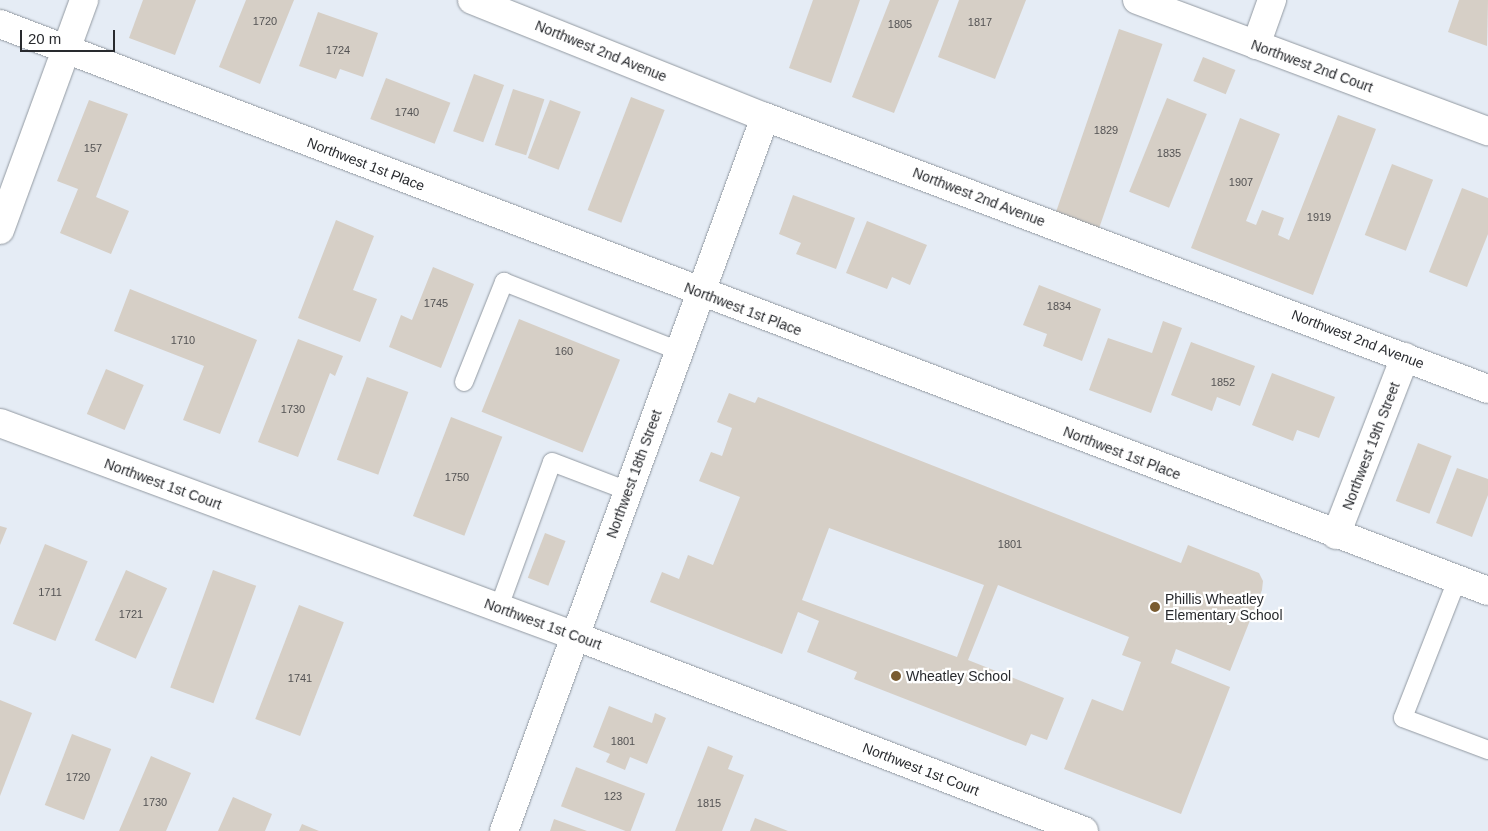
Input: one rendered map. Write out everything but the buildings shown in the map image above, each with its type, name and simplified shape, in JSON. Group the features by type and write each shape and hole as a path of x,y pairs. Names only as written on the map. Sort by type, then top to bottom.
{"street":[{"path":"2,221 84,0"},
{"name":"Northwest 2nd Avenue","path":"472,0 765,116 1488,389"},
{"name":"Northwest 2nd Court","path":"1137,0 1488,131"},
{"path":"1256,45 1272,0"},
{"name":"Northwest 1st Place","path":"0,24 700,293 1488,591"},
{"name":"Northwest 18th Street","path":"504,831 765,116"},
{"name":"Northwest 19th Street","path":"1336,535 1405,357"},
{"name":"Northwest 1st Court","path":"0,423 499,607 1084,831"}],"lane":[{"path":"464,382 504,282 679,352"},
{"path":"499,607 552,462 628,491"},
{"path":"1457,580 1403,718 1488,750"}],"place":[{"name":"Phillis Wheatley Elementary School","path":"1155,607"},
{"name":"Wheatley School","path":"896,676"}]}
